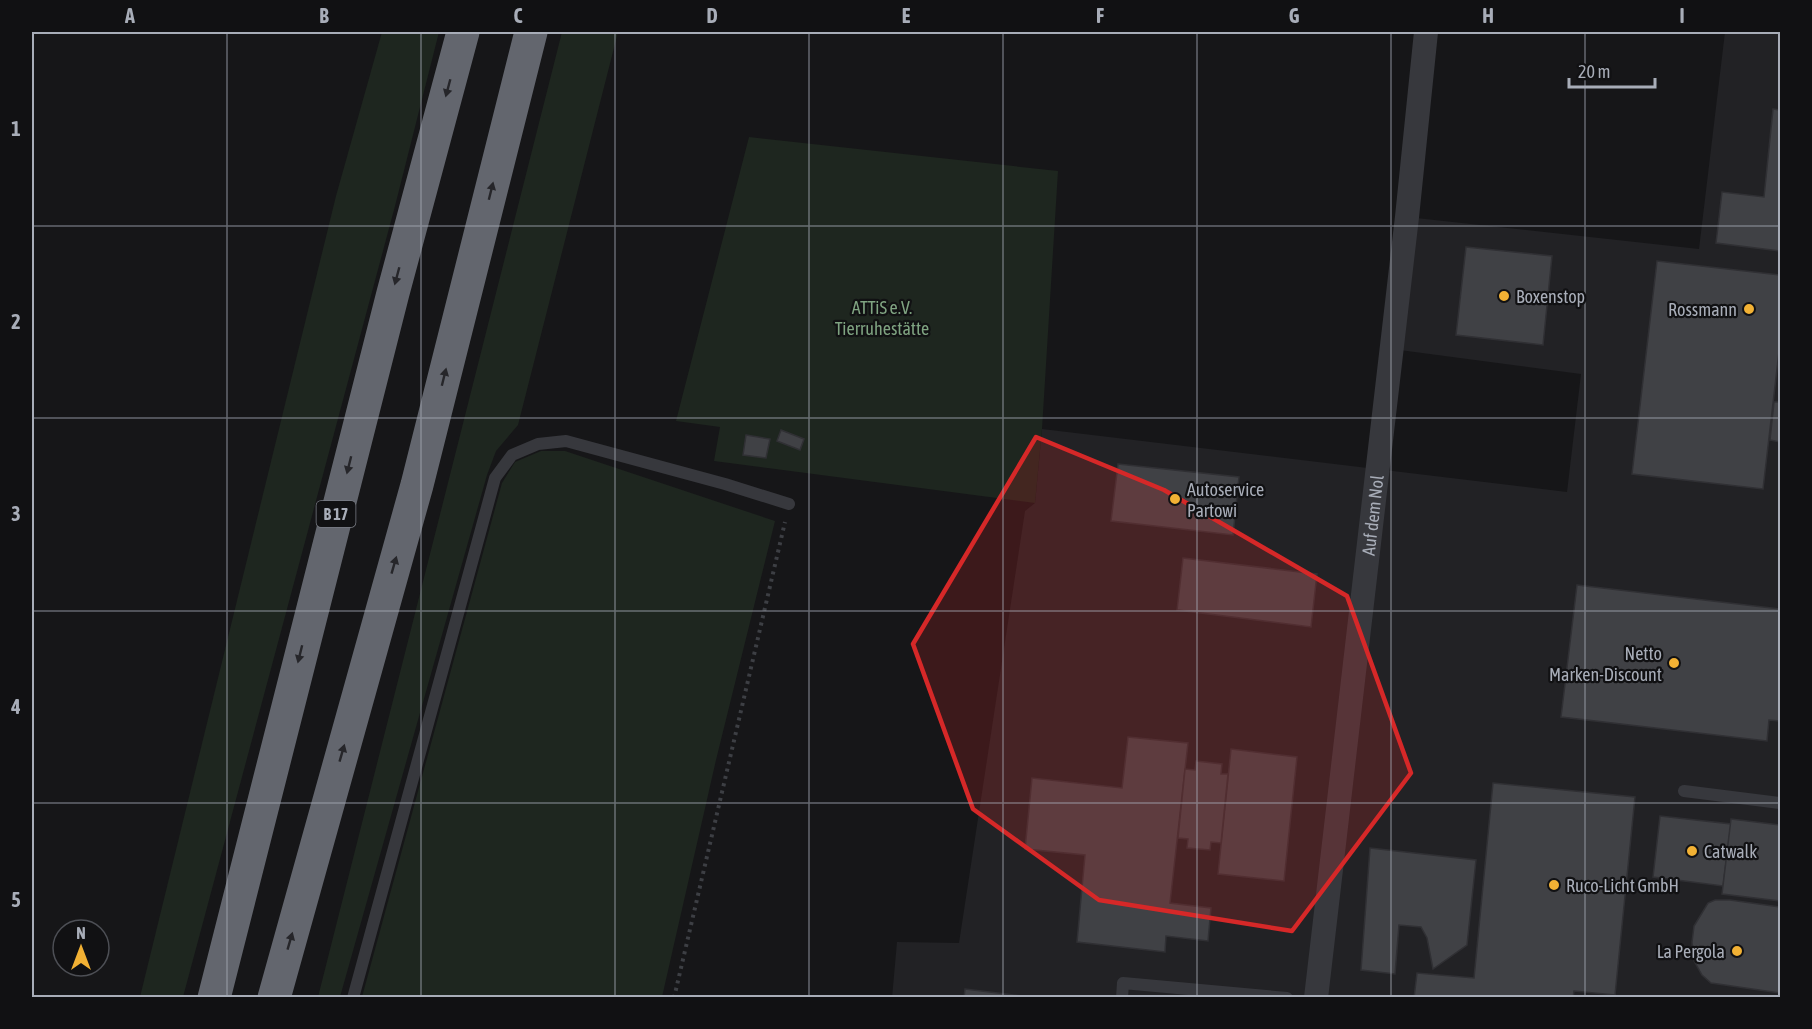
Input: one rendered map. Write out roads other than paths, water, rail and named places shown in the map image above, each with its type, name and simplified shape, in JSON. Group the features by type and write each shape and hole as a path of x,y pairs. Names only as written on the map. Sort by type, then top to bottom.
{"highway":[{"name":"B 17","path":"214,998 393,293 464,32"},
{"path":"274,998 417,485 531,32"}],"street":[{"name":"Auf dem Nol","path":"1316,998 1406,228 1426,32"}],"lane":[{"path":"353,998 495,478 512,455 538,444 566,441 725,484 789,504"},
{"path":"1684,792 1780,803"},
{"path":"1122,998 1124,983 1287,998"}],"place":[{"name":"Boxenstop","path":"1504,296"},
{"name":"Rossmann","path":"1749,309"},
{"name":"Autoservice Partowi","path":"1175,499"},
{"name":"Netto Marken-Discount","path":"1674,663"},
{"name":"Catwalk","path":"1692,851"},
{"name":"Ruco-Licht GmbH","path":"1554,885"},
{"name":"La Pergola","path":"1737,951"}],"park label":[{"name":"ATTiS e.V. Tierruhestätte","path":"882,317"}]}
